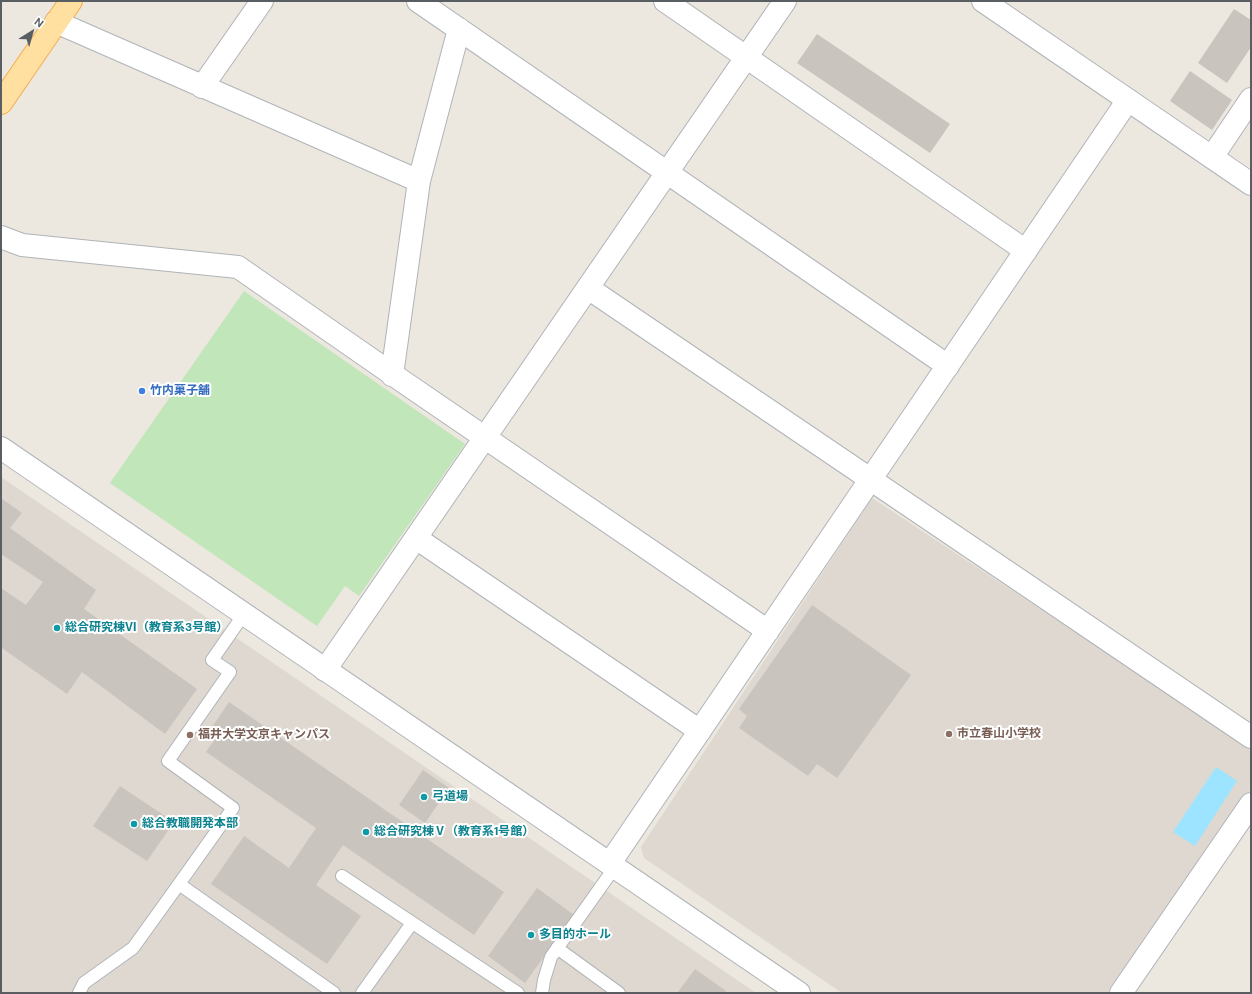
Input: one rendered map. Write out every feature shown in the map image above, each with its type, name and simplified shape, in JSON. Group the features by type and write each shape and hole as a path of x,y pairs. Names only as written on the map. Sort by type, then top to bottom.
{"main road":[{"path":"1,103 71,1"}],"street":[{"path":"202,87 262,1"},
{"path":"418,1 948,366"},
{"path":"665,1 1026,251"},
{"path":"325,670 785,1"},
{"path":"983,1 1251,184"},
{"path":"56,22 419,181"},
{"path":"392,375 419,181 459,29"},
{"path":"1212,157 1251,99"},
{"path":"612,865 700,731 1128,100"},
{"path":"1,237 22,245 238,267 392,375 768,631"},
{"path":"588,288 1251,737"},
{"path":"1,448 799,993"},
{"path":"416,538 700,731"},
{"path":"1121,993 1251,804"}],"lane":[{"path":"79,993 84,983 133,948 234,808 168,761 230,672 212,660 244,614"},
{"path":"542,993 544,980 551,957 612,865"},
{"path":"342,876 518,993"},
{"path":"179,884 334,993"},
{"path":"362,993 412,923"},
{"path":"557,948 619,993"}],"shaded area":[{"name":"福井大学文京キャンパス","path":"1,477 756,993 1,993"},
{"path":"872,498 1251,748 1251,789 1108,993 842,993 644,858 641,847"}],"green space":[{"path":"244,291 465,444 359,596 345,586 317,626 110,483"}],"water":[{"path":"1216,767 1237,781 1195,846 1173,832"}],"building":[{"path":"1234,9 1251,20 1251,47 1227,83 1198,63"},
{"path":"817,34 950,124 930,153 797,63"},
{"path":"1190,71 1232,100 1212,130 1170,101"},
{"name":"総合研究棟Ⅵ（教育系3号館）","path":"1,498 22,513 10,528 96,590 84,609 197,689 165,734 82,672 67,694 2,648 1,649 1,588 26,605 43,582 1,554"},
{"path":"812,605 911,675 837,778 817,764 808,776 739,728 747,716 739,709"},
{"name":"総合研究棟Ⅴ（教育系1号館）","path":"229,702 504,892 474,935 343,845 316,885 361,916 327,964 211,884 244,836 289,868 316,828 206,752 220,732 212,727"},
{"name":"弓道場","path":"423,770 449,788 425,823 399,805"},
{"name":"総合教職開発本部","path":"120,786 174,822 147,861 93,826"},
{"name":"多目的ホール","path":"537,888 574,915 525,983 488,956"},
{"path":"695,969 726,991 725,993 678,992"}],"place":[{"name":"竹内菓子舗","path":"142,391"},
{"name":"総合研究棟Ⅵ（教育系3号館）","path":"57,628"},
{"name":"市立春山小学校","path":"949,734"},
{"name":"福井大学文京キャンパス","path":"190,735"},
{"name":"弓道場","path":"424,797"},
{"name":"総合教職開発本部","path":"134,824"},
{"name":"総合研究棟Ⅴ（教育系1号館）","path":"366,832"},
{"name":"多目的ホール","path":"531,935"}]}
